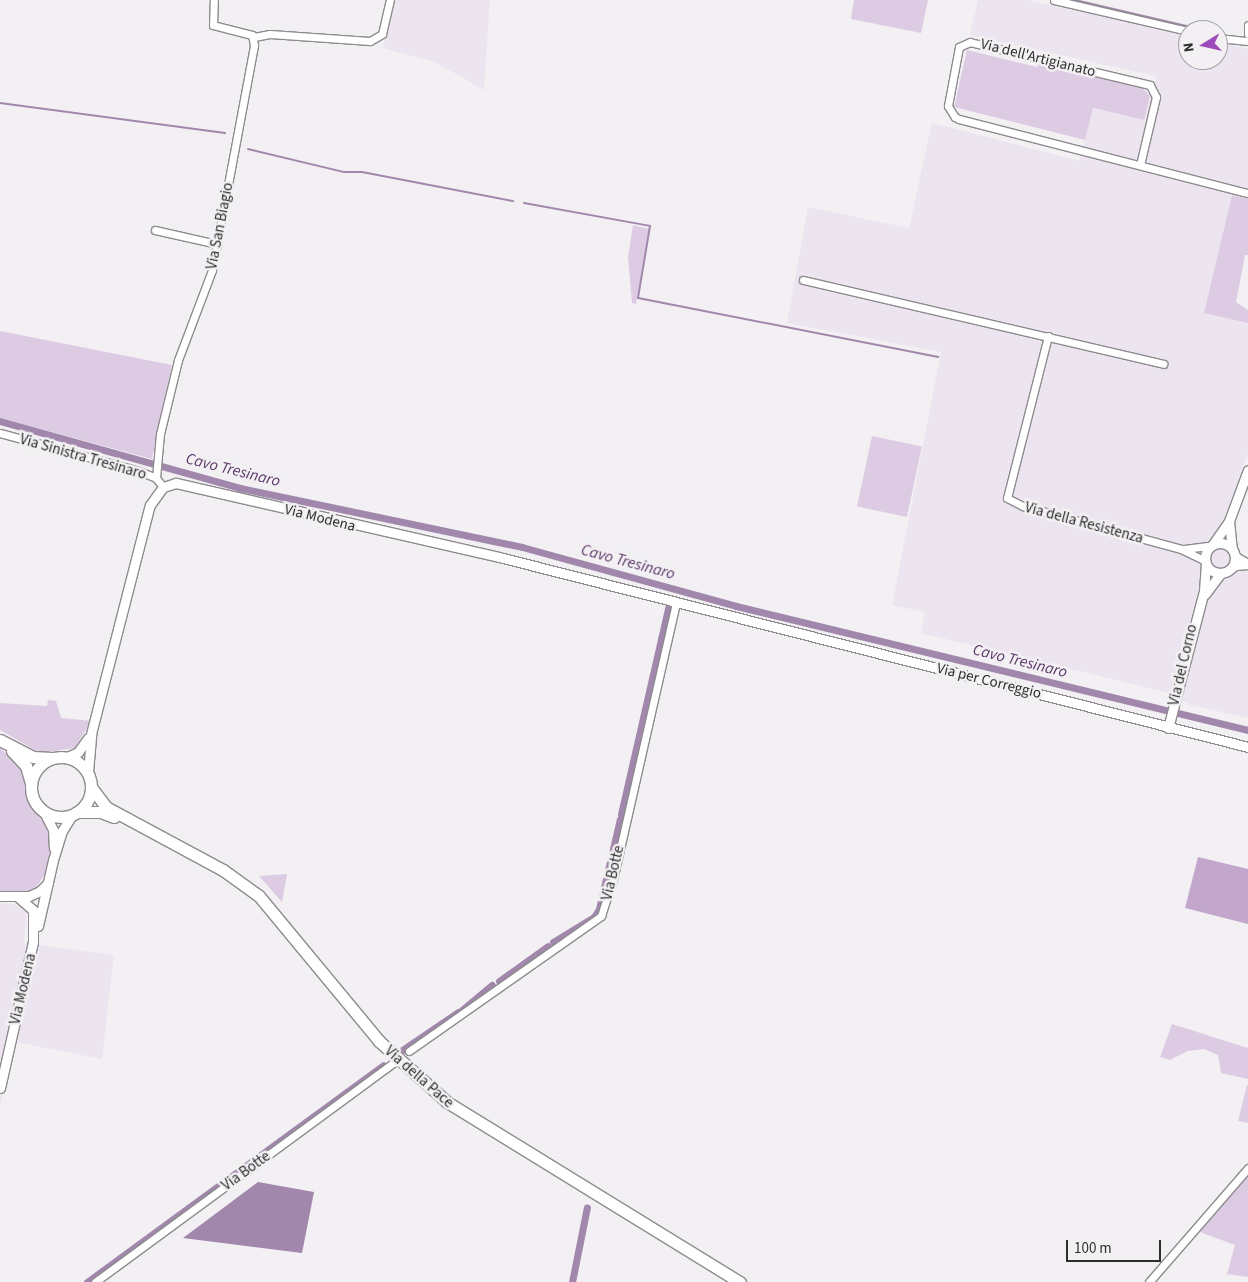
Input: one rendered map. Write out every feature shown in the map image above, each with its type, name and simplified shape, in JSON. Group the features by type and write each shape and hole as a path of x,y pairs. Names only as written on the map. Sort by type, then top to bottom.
{"main road":[{"path":"0,742 33,757 67,757 76,761 88,772"},
{"path":"0,742 23,761 34,800 44,812"},
{"path":"31,785 38,768 54,758"},
{"name":"Via della Pace","path":"88,772 91,787 99,801 139,827"},
{"path":"75,814 89,798 91,787"},
{"name":"Via della Pace","path":"44,812 58,817 101,812 139,827 223,870 259,896 397,1060 472,1120 740,1282"}],"street":[{"path":"214,0 214,25 254,37 278,34 370,41 382,34 390,0"},
{"path":"1054,0 1178,29"},
{"path":"1248,25 1248,34"},
{"name":"Via San Biagio","path":"156,475 159,460 160,434 178,360 208,285 254,37"},
{"path":"1228,39 1248,41"},
{"name":"Via dell'Artigianato","path":"1140,165 1156,97 1150,85 970,42 960,48 948,106 955,117 1140,165 1248,193"},
{"path":"155,230 217,244"},
{"path":"803,280 1163,364"},
{"name":"Via della Resistenza","path":"1048,336 1007,498 1023,506 1181,549 1205,562"},
{"name":"Via Sinistra Tresinaro","path":"0,433 156,475 163,486"},
{"name":"Via del Corno","path":"1169,724 1200,603 1205,562 1212,545 1229,521 1248,470"},
{"name":"Via Modena","path":"163,486 184,484 730,616"},
{"path":"88,772 91,734 150,505 163,486"},
{"name":"Via del Corno","path":"1200,603 1234,563 1229,521"},
{"path":"1212,545 1220,543 1248,564"},
{"name":"Via della Resistenza","path":"1181,549 1212,545"},
{"path":"1205,562 1212,571 1225,572 1236,566 1248,564"},
{"name":"Via Botte","path":"409,1051 601,916 612,880 676,602"},
{"name":"Via per Correggio","path":"730,616 1169,724 1248,748"},
{"path":"67,757 81,749 91,734"},
{"path":"44,812 54,836 53,860"},
{"path":"32,951 53,860 62,831 75,814"},
{"path":"0,896 18,897 36,894 48,883"},
{"name":"Via Modena","path":"0,1088 32,951 33,910 18,897"},
{"name":"Via Botte","path":"95,1282 397,1060"},
{"path":"1149,1282 1248,1168"}],"shaded area":[{"path":"392,0 490,0 484,90 435,62 383,48"},
{"path":"854,0 928,0 921,33 851,19"},
{"path":"978,0 1027,0 1178,33 1178,70 1228,70 1228,44 1248,49 1248,198 1232,195 1205,313 1248,323 1248,453 1229,506 1230,562 1248,567 1248,718 1191,705 1170,693 921,633 925,612 892,605 941,352 787,323 808,207 909,228 932,123 1080,161 1092,108 1144,120 1156,76 970,35"},
{"path":"967,50 1037,67 1039,63 1142,87 1150,96 1144,120 1093,108 1085,140 954,107"},
{"path":"1232,195 1248,199 1248,255 1245,255 1236,302 1248,310 1248,323 1204,313"},
{"path":"633,225 649,229 636,304 632,303 628,257"},
{"path":"0,331 172,365 152,459 0,418"},
{"path":"872,436 922,447 907,517 857,506"},
{"path":"48,700 56,701 61,718 91,721 75,748 40,753 0,730 0,703 47,706"},
{"path":"0,748 21,767 30,805 49,829 51,846 45,874 35,889 26,892 0,892"},
{"path":"1198,857 1248,869 1248,924 1185,908"},
{"path":"287,874 282,902 259,876"},
{"path":"0,903 22,905 27,911 24,943 114,955 102,1059 15,1042 0,1106"},
{"path":"1172,1024 1248,1048 1248,1079 1221,1073 1218,1055 1204,1049 1188,1051 1170,1060 1160,1057"},
{"path":"1248,1085 1248,1123 1238,1121"},
{"path":"1248,1173 1248,1277 1227,1274 1235,1245 1197,1231"},
{"path":"258,1182 314,1192 302,1253 183,1238"}],"waterway":[{"path":"1075,0 1178,24"},
{"path":"0,103 225,133"},
{"path":"248,149 344,172 362,172 513,201"},
{"path":"524,203 650,226 638,298 938,357"},
{"name":"Cavo Tresinaro","path":"0,421 240,488 522,547 736,606 1248,730"},
{"path":"621,814 669,605"},
{"path":"553,942 594,917 599,909 620,819"},
{"path":"499,981 548,946"},
{"path":"462,1010 492,985"},
{"path":"398,1053 458,1012"},
{"path":"87,1282 383,1065"},
{"path":"572,1282 587,1207"}]}
